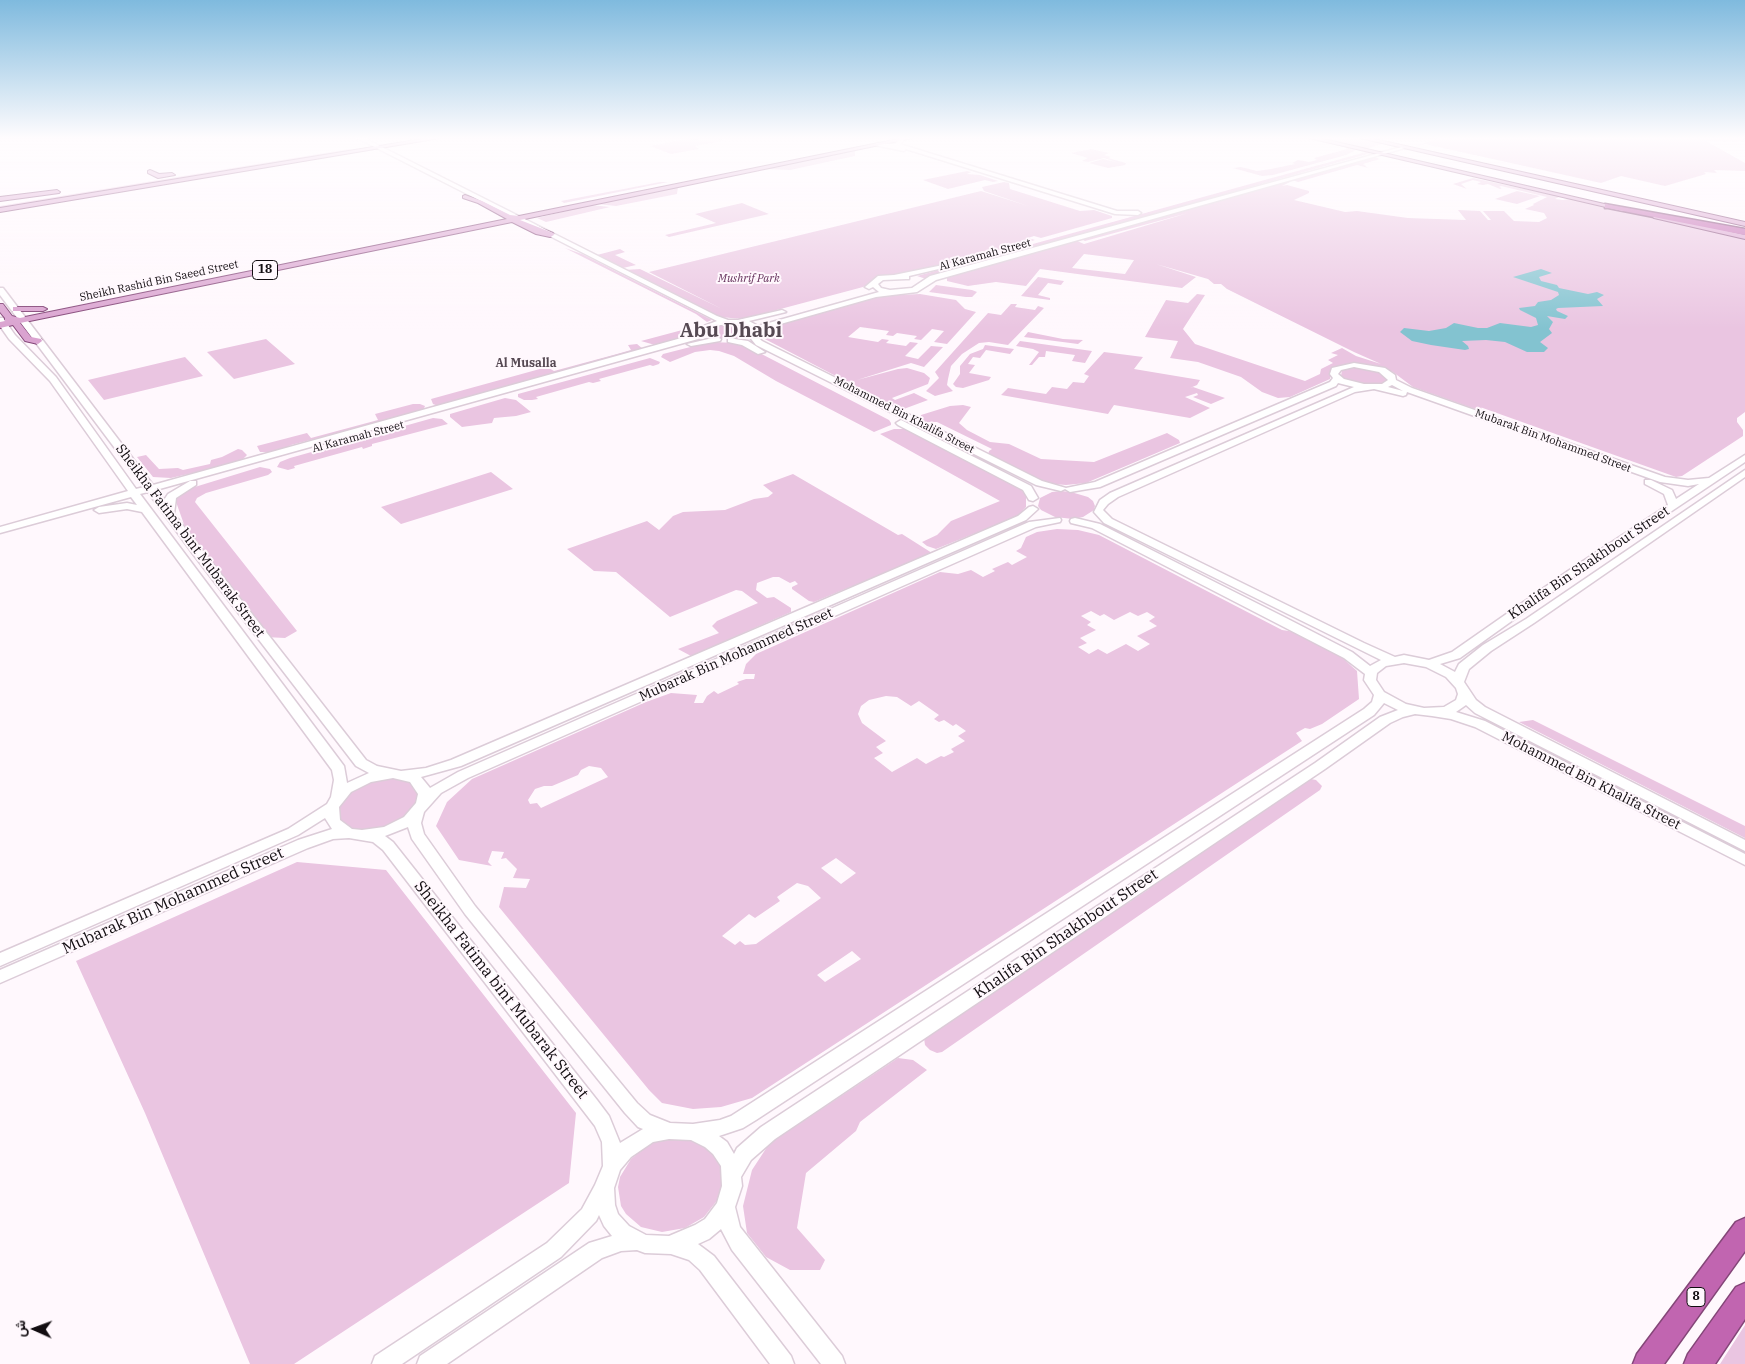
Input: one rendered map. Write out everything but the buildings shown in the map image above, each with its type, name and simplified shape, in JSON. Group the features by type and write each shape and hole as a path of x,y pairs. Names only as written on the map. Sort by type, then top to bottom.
{"highway":[{"path":"1608,206 1745,232"},
{"name":"8","path":"1647,1364 1745,1230"},
{"path":"1698,1364 1745,1296"}],"main road":[{"path":"0,205 20,202"},
{"path":"0,210 51,202"},
{"path":"0,217 69,202"},
{"path":"472,202 510,217"},
{"path":"479,202 539,232 550,235"},
{"path":"489,202 524,226 702,320 706,323 707,336 717,339"},
{"path":"455,231 581,202"},
{"name":"Sheikh Rashid Bin Saeed Street","path":"541,212 581,202"},
{"name":"Sheikh Rashid Bin Saeed Street","path":"10,321 36,310 113,297 589,202"},
{"path":"1076,202 1112,215 1116,218 1114,220"},
{"path":"1076,202 1122,214 1138,213"},
{"name":"Al Karamah Street","path":"970,260 1180,202"},
{"name":"Al Karamah Street","path":"896,292 914,290 921,284 946,274 1200,202"},
{"path":"1589,202 1745,237"},
{"path":"1647,202 1745,224"},
{"path":"466,225 490,217 491,215 485,211 485,208"},
{"path":"510,217 518,212 541,212"},
{"path":"524,226 541,212"},
{"name":"Sheikh Rashid Bin Saeed Street","path":"10,321 39,319 54,314 479,226 510,217"},
{"path":"479,226 504,224 524,226 550,235 714,318 727,322"},
{"name":"Al Karamah Street","path":"874,284 881,278 925,272 952,264"},
{"path":"897,276 916,279 921,284"},
{"path":"736,321 760,318 863,290 874,284 879,290 896,292"},
{"name":"Sheikha Fatima bint Mubarak Street","path":"0,290 10,321 145,509 339,769 341,780 335,802"},
{"path":"731,340 875,295 896,292"},
{"path":"10,321 113,297"},
{"path":"0,306 10,321 28,340 38,341"},
{"name":"Sheikha Fatima bint Mubarak Street","path":"10,321 38,341 112,436 169,515 361,763 373,770 398,775"},
{"name":"Al Karamah Street","path":"0,530 136,496 695,337 706,329 736,321"},
{"name":"Mohammed Bin Khalifa Street","path":"736,321 750,324 759,343 1030,479 1047,486 1094,497 1099,502 1100,510"},
{"name":"Al Karamah Street","path":"191,480 702,341 731,340"},
{"name":"Mohammed Bin Khalifa Street","path":"731,340 750,346 1027,488 1033,503 1046,517 1056,520"},
{"name":"Mubarak Bin Mohammed Street","path":"1336,378 1334,374 1338,368 1364,366 1382,370 1392,377 1392,381 1409,390 1659,482 1668,492 1673,506"},
{"path":"1066,489 1097,485 1333,384 1336,378 1348,384 1364,387 1376,387 1390,384 1392,381"},
{"path":"1075,521 1094,516 1104,502 1114,495 1308,409 1364,387"},
{"name":"Mubarak Bin Mohammed Street","path":"1376,387 1402,392 1659,482 1696,483 1717,475"},
{"name":"Khalifa Bin Shakhbout Street","path":"1430,664 1456,655 1572,573 1745,458"},
{"name":"Khalifa Bin Shakhbout Street","path":"1458,681 1463,667 1487,648 1530,621 1745,473"},
{"path":"141,477 160,480 191,480"},
{"path":"94,507 123,489 121,482 123,478"},
{"path":"169,515 169,501 172,496 191,480"},
{"name":"Mubarak Bin Mohammed Street","path":"398,775 426,772 456,763 1022,518 1044,491 1066,489"},
{"path":"94,507 127,506 145,509"},
{"name":"Al Karamah Street","path":"0,537 94,507"},
{"path":"1100,510 1108,521 1392,660 1417,661 1430,664 1446,672 1458,681 1464,694 1462,701 1456,707 1446,711 1433,712"},
{"path":"1056,520 1075,521 1096,526 1348,655 1371,673"},
{"name":"Mubarak Bin Mohammed Street","path":"420,808 436,790 463,775 1033,524 1056,520"},
{"path":"1392,660 1375,667 1371,673 1370,680 1380,695 1396,704 1414,710"},
{"name":"Mohammed Bin Khalifa Street","path":"1464,694 1480,710 1745,846"},
{"name":"Khalifa Bin Shakhbout Street","path":"693,1132 738,1122 1353,723 1373,709 1380,695"},
{"name":"Mohammed Bin Khalifa Street","path":"1414,710 1454,715 1480,724 1745,860"},
{"name":"Khalifa Bin Shakhbout Street","path":"732,1175 744,1154 768,1133 1320,766 1385,720 1414,710"},
{"path":"381,775 398,775 415,779 422,786 425,794 420,808 398,826 374,834 355,834 340,828 333,822 331,815 335,802 356,783 381,775"},
{"name":"Mubarak Bin Mohammed Street","path":"0,960 293,832 335,802"},
{"name":"Sheikha Fatima bint Mubarak Street","path":"420,808 414,823 417,835 470,910 631,1108 644,1121 669,1131"},
{"name":"Mubarak Bin Mohammed Street","path":"0,977 303,844 332,834 355,834"},
{"name":"Sheikha Fatima bint Mubarak Street","path":"355,834 377,838 388,846 591,1105 603,1122 611,1142 612,1166"},
{"path":"383,1364 554,1250 589,1215 604,1188 612,1166 632,1145 650,1135 669,1131 693,1132 712,1141 720,1148 728,1161 732,1175 732,1186 725,1207 716,1221 692,1238 669,1245"},
{"path":"604,1188 605,1205 611,1220 622,1233 637,1241 653,1245 685,1248 696,1253 707,1263 783,1364"},
{"path":"725,1207 731,1230 739,1243 834,1364"},
{"path":"428,1364 596,1250 621,1242 637,1241"}],"green space":[{"path":"27,202 45,202 0,209 0,206"},
{"path":"608,202 638,202 616,206 597,204"},
{"name":"Mushrif Park","path":"937,202 1014,202 1028,206 1015,202 1050,202 1080,211 1094,210 1112,216 1112,218 1041,238 1034,236 1028,238 1035,240 917,272 879,276 863,287 743,319 719,317 624,270 640,269 722,309 649,272"},
{"path":"1186,202 1199,202 926,279 917,276"},
{"path":"1214,202 1301,202 1345,212 1357,211 1408,218 1466,220 1458,210 1480,211 1488,220 1491,220 1483,211 1504,211 1514,221 1539,222 1547,218 1544,213 1525,209 1538,202 1583,202 1745,239 1745,412 1737,418 1737,422 1743,430 1743,436 1682,476 1676,477 1480,407 1482,408 1478,410 1413,387 1393,372 1378,366 1360,363 1334,367 1331,369 1330,379 1290,397 1278,398 1262,392 1241,377 1198,362 1170,358 1178,341 1145,337 1166,300 1188,303 1197,294 1205,295 1183,329 1195,344 1305,381 1320,374 1321,369 1333,363 1328,360 1338,355 1331,353 1342,348 1356,356 1381,364 1227,289 1221,284 1214,284 1208,279 1156,264 1196,277 1182,288 1040,269 1026,286 996,282 968,286 947,281 947,278 951,275 1075,240 1084,244 1188,213 1085,241 1081,239","holes":["1084,254 1134,260 1125,274 1072,268"]},
{"path":"1507,202 1524,202 1517,204"},
{"path":"742,203 769,214 669,237 665,235 716,223 695,214"},
{"path":"591,205 610,207 546,222 537,218"},
{"path":"565,248 582,254 712,320 707,322 696,314"},
{"path":"620,249 625,252 615,255 636,265 623,268 597,255"},
{"path":"1038,277 1064,281 1061,285 1048,283 1038,295 1050,298 1050,300 1021,296"},
{"path":"936,285 977,292 972,297 966,297 929,292"},
{"path":"920,294 956,300 965,309 976,312 947,344 934,342 944,331 932,329 921,340 914,339 917,336 897,333 893,336 886,335 889,331 860,327 848,337 878,342 882,339 889,340 886,343 906,346 910,342 918,343 905,356 918,359 931,346 943,347 924,367 911,363 857,380 907,368 924,373 930,378 928,384 892,398 895,400 914,393 928,400 901,410 761,337 762,331 772,326 878,296"},
{"path":"1011,304 1017,304 1015,307 1035,310 1038,306 1044,308 1008,345 989,342 979,343 962,354 951,366 947,385 953,391 935,396 926,391 939,378 935,372 988,313 1001,315"},
{"path":"744,324 752,328 751,333 742,338 720,338 709,332 709,329 717,325"},
{"path":"686,329 695,335 655,345 641,341"},
{"path":"1028,332 1063,339 1083,340 1078,344 1024,337"},
{"path":"266,339 295,364 234,379 207,352"},
{"path":"1020,341 1092,351 1085,363 1072,361 1075,355 1046,351 1045,357 1039,357 1032,365 1029,365 1039,352 1016,346"},
{"path":"710,342 738,343 748,347 889,420 891,425 874,432 776,381 734,356 719,351 695,352 670,362 661,357 663,354"},
{"path":"637,344 643,349 438,406 433,404 431,399 547,367 554,371 631,350 628,345"},
{"path":"985,345 1014,349 1010,354 986,350 980,358 973,357 968,364 975,365 969,373 991,377 989,380 963,388 956,387 953,384 960,374 960,366 970,354 983,349"},
{"path":"1104,352 1143,357 1134,369 1200,380 1197,385 1190,388 1193,387 1225,398 1211,404 1193,397 1198,395 1197,393 1185,397 1210,408 1190,418 1114,405 1108,414 1001,395 1008,388 1046,394 1052,387 1067,389 1073,382 1084,383 1089,376 1084,374"},
{"path":"185,357 203,376 104,400 88,380"},
{"path":"650,358 660,362 659,364 536,397 538,399 524,400 518,397 518,394"},
{"path":"1361,367 1376,370 1389,378 1388,381 1372,386 1349,381 1341,376 1342,370"},
{"path":"505,398 516,400 531,412 516,416 494,418 492,423 462,427 450,417 450,414"},
{"path":"413,404 425,406 423,411 291,445 281,450 260,452 257,446 307,433 311,438 378,420 375,414"},
{"path":"963,405 971,407 959,423 967,430 990,442 1009,444 1041,459 1094,462 1167,433 1179,440 1180,443 1086,483 1054,484 1042,481 988,455 992,449 937,422 926,422 920,418 921,415 950,406"},
{"path":"433,418 442,419 448,424 372,444 372,446 363,449 362,447 294,466 295,468 288,470 277,467 280,462 290,458"},
{"path":"894,429 908,429 1021,489 1026,496 1026,507 1018,516 936,549 927,546 922,542 937,535 951,521 1000,501 880,434"},
{"path":"238,449 247,455 240,462 171,478 153,477 137,457 146,455 159,469 178,468 183,470 210,464 211,460"},
{"path":"260,467 270,469 272,472 268,475 206,493 197,498 195,502 297,631 285,638 265,637 186,530 175,499 185,490"},
{"path":"491,472 513,489 401,524 381,507"},
{"path":"793,474 898,535 902,534 932,553 814,602 809,601 792,589 792,587 798,584 795,581 790,583 779,577 773,577 757,583 756,590 767,598 774,597 791,608 791,612 691,656 678,649 719,633 712,626 717,621 758,603 742,591 736,590 670,617 616,572 594,571 567,549 647,521 659,530 673,516 683,512 725,510 754,499 768,497 773,493 763,485"},
{"path":"1061,491 1088,497 1093,501 1094,510 1083,517 1073,519 1055,517 1041,510 1038,506 1040,498 1052,492"},
{"path":"1057,529 1078,530 1099,535 1282,630 1295,632 1338,654 1357,671 1359,699 1322,724 1310,729 1305,728 1296,733 1302,741 752,1098 721,1107 693,1109 662,1103 649,1090 499,907 504,887 526,888 530,879 513,878 517,869 506,858 501,859 504,852 492,851 488,862 492,866 459,860 436,826 447,802 472,779 646,702 671,693 697,695 694,703 703,703 707,696 714,691 718,694 739,684 737,682 754,679 755,674 743,674 746,664 756,654 940,572 958,574 971,570 983,577 995,571 992,569 1008,562 1012,565 1027,557 1016,551 1021,548 1026,537 1037,532","holes":["1091,611 1100,616 1104,614 1114,620 1130,612 1138,616 1147,612 1155,617 1149,621 1157,626 1137,636 1150,644 1138,651 1126,644 1107,654 1098,649 1089,654 1078,647 1087,643 1080,638 1096,630 1087,625 1091,622 1081,616","886,696 897,697 911,706 919,701 939,715 934,719 939,722 944,720 953,726 956,724 966,731 958,736 965,741 951,749 954,752 944,757 941,756 926,764 917,758 892,772 874,758 883,753 876,747 886,741 862,723 858,714 861,706 869,700","589,766 601,768 608,777 541,808 537,803 530,804 528,800 535,789 552,786 578,775 581,770","836,858 856,873 841,884 821,868","797,883 808,886 821,898 756,944 745,945 740,941 735,945 722,936 749,914 755,918 780,901 777,897","852,951 861,959 825,982 817,975"]},
{"path":"1533,720 1745,826 1745,838 1519,722"},
{"path":"389,778 405,780 411,783 418,791 418,802 405,818 381,829 363,830 348,827 339,819 337,809 343,797 363,783"},
{"path":"1306,778 1316,780 1322,786 1320,790 942,1052 937,1053 925,1045 924,1038 1117,906 1128,903 1149,889 1154,880"},
{"path":"297,862 386,870 576,1113 569,1183 294,1364 250,1364 145,1113 76,961"},
{"path":"898,1058 913,1060 927,1070 860,1122 856,1131 806,1173 797,1228 825,1260 820,1270 790,1270 766,1257 747,1233 743,1206 752,1170 769,1144"},
{"path":"668,1138 689,1139 699,1142 714,1154 719,1161 723,1180 719,1198 704,1217 685,1228 662,1232 641,1227 626,1214 621,1206 618,1187 620,1177 631,1159 648,1145"},
{"path":"1745,1325 1745,1364 1720,1364"}],"water":[{"path":"1541,269 1552,273 1539,277 1541,281 1557,285 1559,288 1588,294 1597,292 1604,295 1597,299 1603,306 1556,309 1568,316 1565,319 1547,316 1553,322 1549,329 1552,333 1540,342 1548,348 1544,352 1527,352 1505,342 1486,340 1462,341 1469,349 1465,350 1412,341 1400,332 1404,328 1429,331 1446,328 1454,323 1478,328 1487,328 1500,323 1531,327 1538,325 1536,318 1519,308 1535,306 1538,302 1551,300 1559,295 1558,292 1513,277"}],"district":[{"name":"Abu Dhabi","path":"731,331"},
{"name":"Al Musalla","path":"526,364"}]}
